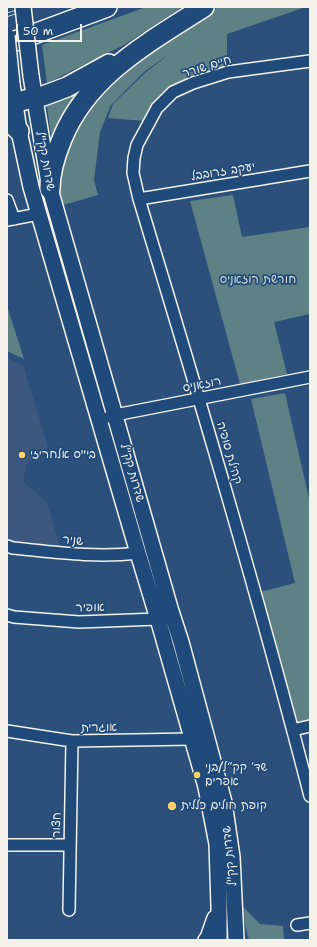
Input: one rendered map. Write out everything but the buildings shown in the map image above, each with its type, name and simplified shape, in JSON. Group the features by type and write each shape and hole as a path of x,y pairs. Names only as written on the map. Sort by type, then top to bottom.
{"highway":[{"path":"7,44 107,7"},
{"path":"50,189 51,172 67,125 76,110 98,83 117,65 204,7"},
{"path":"11,104 67,87 148,43"}],"main road":[{"name":"שדרות קק\"ל","path":"23,7 34,98 50,189 181,642 224,802 232,857 236,939"},
{"name":"שדרות קק\"ל","path":"7,36 12,84 11,104 13,126 206,787 217,844 220,906 219,940"},
{"path":"206,940 220,906"}],"street":[{"name":"חיים שורר","path":"149,121 157,108 173,92 193,83 228,72 310,61"},
{"name":"קהילת סופיה","path":"149,121 134,158 133,173 139,199 200,399 293,730 310,796"},
{"name":"יעקב זרובבל","path":"139,199 310,171"},
{"path":"7,200 10,220 39,214"},
{"name":"רוזאניס","path":"100,423 110,416 310,377"},
{"name":"שניר","path":"7,546 13,548 89,555 122,555 138,553"},
{"path":"158,619 167,613 170,608"},
{"name":"אופיר","path":"7,615 14,617 79,622 158,619"},
{"path":"293,730 310,726"},
{"name":"אוגרית","path":"7,731 72,741 193,739"},
{"name":"חצור","path":"69,910 72,741"},
{"path":"7,845 70,845"},
{"path":"297,925 310,923"}],"shaded area":[{"name":"בי\"ס אלחריזי","path":"7,358 23,365 48,447 27,463 23,482 47,502 59,544 48,551 7,545"}],"green space":[{"path":"146,7 182,7 124,45 47,83 42,45"},
{"path":"219,7 306,7 227,34 227,70 187,83 144,121 108,118 113,104 146,72 172,52 145,71 111,105 100,132 94,180 98,195 56,207 53,189 70,134 92,97 164,39"},
{"path":"83,88 65,112 56,141 52,144 47,106"},
{"name":"חורשת רוזאניס","path":"233,195 242,237 310,227 310,314 274,322 287,374 240,384 190,201"},
{"path":"7,306 24,359 7,351"},
{"path":"285,393 310,503 310,722 296,726 260,592 295,583 251,399"},
{"path":"243,907 260,924 283,926 284,940 249,940 245,925"}],"railway":[{"path":"7,15 29,7"}],"place":[{"name":"בי\"ס אלחריזי","path":"22,455"},
{"name":"שד׳ קק״ל/בני אפרים","path":"197,775"},
{"name":"קופת חולים כללית","path":"172,806"}]}
